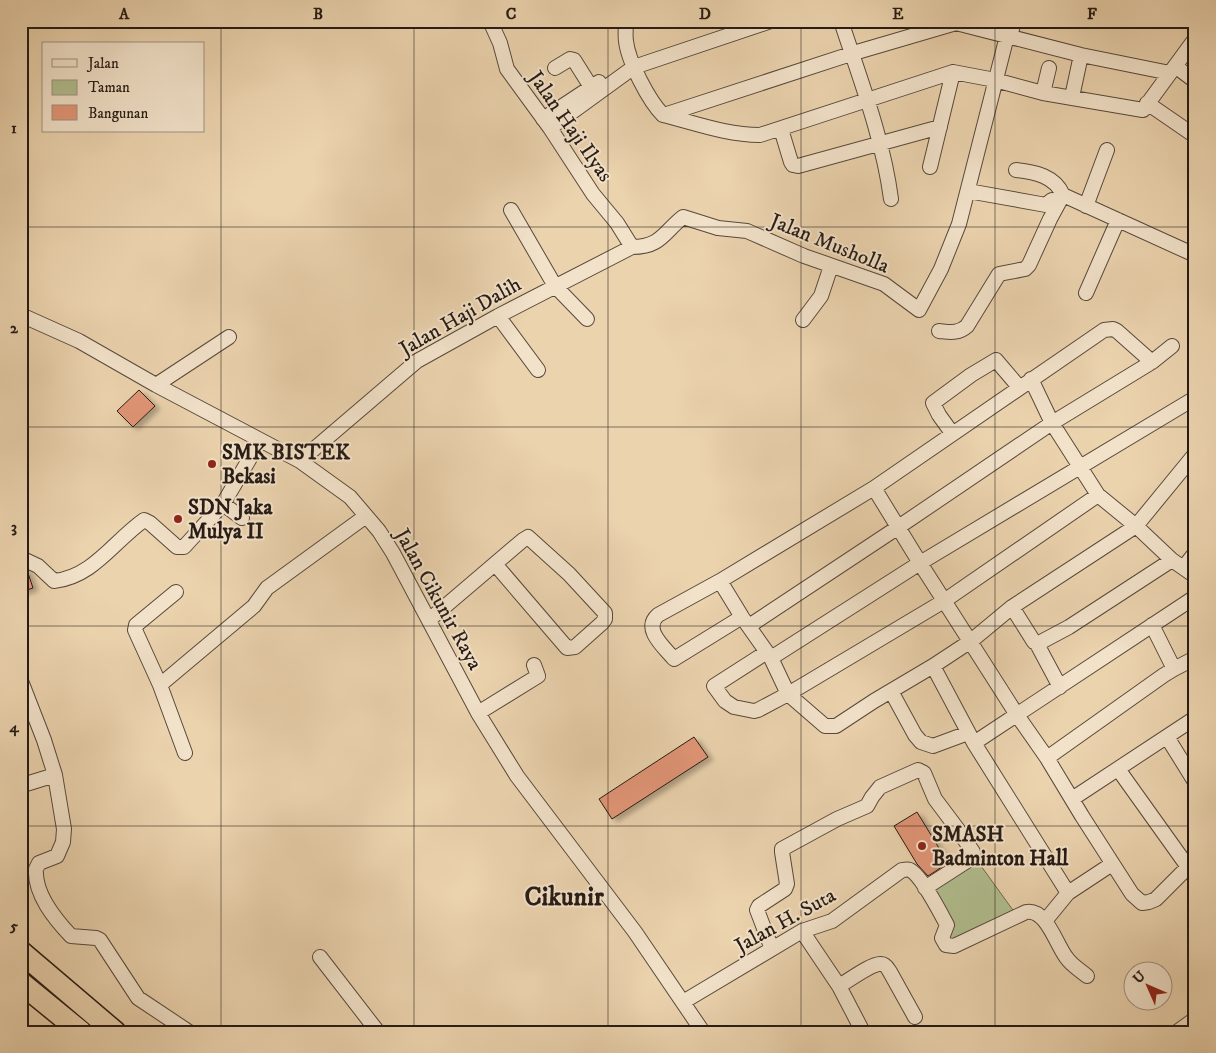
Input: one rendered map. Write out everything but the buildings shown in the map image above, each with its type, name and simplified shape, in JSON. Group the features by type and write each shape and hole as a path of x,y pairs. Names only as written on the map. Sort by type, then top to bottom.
{"highway":[{"path":"21,952 115,1032"},
{"path":"21,983 80,1032"}],"street":[{"name":"Jalan Haji Ilyas","path":"490,21 500,42 502,57 507,69 632,247"},
{"path":"626,21 626,42 632,64 655,107 663,115 729,132 752,135 760,135 781,129 953,72 995,80 1043,93 1143,110 1195,39"},
{"path":"546,124 591,87 632,64 751,21"},
{"path":"546,124 632,64 771,21"},
{"path":"841,21 879,142 891,199"},
{"path":"1014,21 995,80 968,191 1046,206 1052,200 1061,198 1086,206 1195,255"},
{"path":"1190,21 1195,22"},
{"path":"663,115 852,54 956,23 1081,55 1172,70 1195,81"},
{"path":"1072,97 1081,55"},
{"path":"555,68 570,60 574,60 591,87"},
{"path":"1043,93 1049,68"},
{"path":"930,167 953,72"},
{"path":"1148,103 1195,136"},
{"path":"781,129 793,165 798,166 879,142 940,127"},
{"path":"1086,206 1107,150"},
{"path":"938,332 962,330 967,326 999,274 1024,269 1030,265 1061,198 1060,188 1048,178 1036,172 1016,170"},
{"name":"Jalan Musholla","path":"632,247 645,247 655,242 684,217 718,228 747,231 804,256 884,284 919,310 953,242 968,191"},
{"path":"511,210 554,286 587,320"},
{"path":"1086,293 1118,220"},
{"name":"Jalan Haji Dalih","path":"300,461 417,361 554,286 632,247"},
{"path":"803,320 821,296 831,266"},
{"path":"498,316 538,370"},
{"name":"Jalan Cikunir Raya","path":"22,317 79,341 156,385 300,461 350,497 379,531 393,552 478,713 517,776 635,932 703,1032"},
{"path":"1152,362 1117,331 1104,330 874,488 720,581 658,615 652,621 651,626 654,633 674,658 745,621 898,528 1052,422 1152,362 1172,346"},
{"path":"156,385 229,337"},
{"path":"952,433 939,415 934,403 971,375 996,360 1019,387"},
{"path":"1031,379 1052,422 1098,495 1184,568"},
{"path":"1098,495 944,600 788,694 754,711 734,707 725,701 714,686 769,655 1195,398"},
{"path":"21,558 38,566 54,581 65,580 100,560 144,520 177,547 184,547 223,504 260,441"},
{"path":"720,581 769,655 788,694 826,726 830,727 841,724 854,713 933,666 971,641 1012,606 1136,526 1195,454"},
{"path":"874,488 1017,715 1047,758 1112,864 1132,894 1142,903 1149,902 1156,899 1191,864 1118,769"},
{"path":"223,504 242,518"},
{"path":"160,685 254,606 267,588 366,516"},
{"path":"429,620 494,564 525,538 530,538 596,602 605,613 604,621 575,647 567,648 494,564"},
{"path":"1037,644 1184,568 1195,553"},
{"path":"176,592 136,625 135,630 160,685 185,753"},
{"path":"891,691 915,735 921,742 933,746 971,738 1017,715 1195,597"},
{"path":"1012,606 1037,644 1060,687"},
{"path":"1152,625 1174,669"},
{"path":"1047,758 1164,675 1195,658"},
{"path":"478,713 538,676 534,665"},
{"path":"933,666 971,738 1068,893"},
{"path":"21,680 25,703 44,740 55,775 64,829 63,842 56,856 39,863 36,869 41,894 71,936 96,938 102,942 134,994 141,1001 190,1032"},
{"path":"1072,799 1195,718"},
{"path":"1167,737 1195,782"},
{"path":"772,948 757,910 759,906 786,889 782,848 867,806 880,787 918,770 924,773 935,800 973,852 973,856 970,859 925,888"},
{"path":"21,780 26,784 55,775"},
{"path":"1087,976 1066,958 1045,921 1068,893 1112,864"},
{"name":"Jalan H. Suta","path":"683,1002 772,948 802,932 832,921 902,870 909,870 918,877 947,925 942,938 946,945 954,946 1026,912 1032,911 1039,914 1045,921"},
{"path":"802,932 839,986 863,1032"},
{"path":"320,956 378,1032"},
{"path":"839,986 874,965 885,965 915,1016"},
{"path":"1177,1032 1195,1019"}],"green space":[{"path":"976,859 1015,913 951,943 931,888"}],"place":[{"name":"SMK BISTEK Bekasi","path":"212,464"},
{"name":"SDN Jaka Mulya II","path":"178,519"},
{"name":"SMASH Badminton Hall","path":"922,846"}],"district":[{"name":"Cikunir","path":"564,896"}]}
